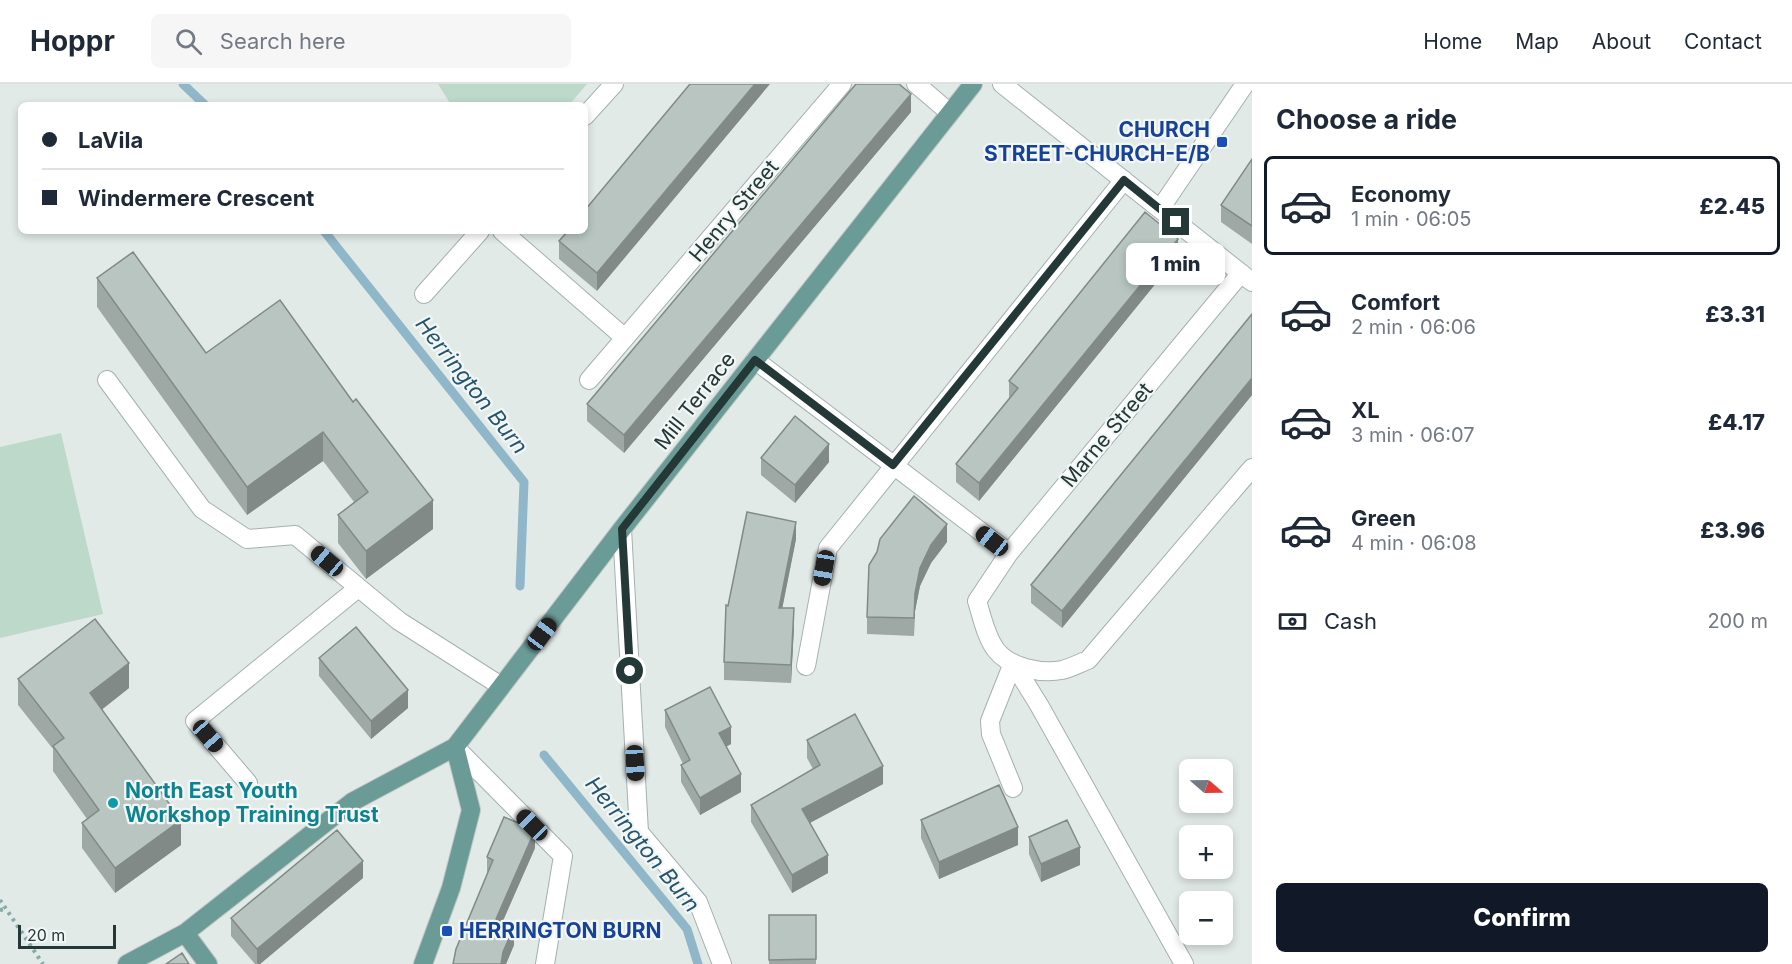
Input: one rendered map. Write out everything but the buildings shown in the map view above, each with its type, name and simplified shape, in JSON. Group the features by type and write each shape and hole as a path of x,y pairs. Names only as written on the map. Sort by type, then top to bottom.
{"main road":[{"name":"Mill Terrace","path":"454,747 622,529 973,84"},
{"path":"127,964 184,933 352,802 454,747 471,810 451,888 423,964"},
{"path":"184,933 208,964"}],"street":[{"path":"588,113 614,84"},
{"name":"Henry Street","path":"589,380 842,84"},
{"path":"916,84 950,113"},
{"path":"1002,84 1247,278"},
{"path":"1160,209 1245,84"},
{"path":"806,666 828,548 1124,180"},
{"path":"424,294 477,234"},
{"path":"505,234 625,338"},
{"name":"Marne Street","path":"1012,663 996,651 985,628 977,601 1009,554 1247,278"},
{"path":"755,360 1009,554"},
{"path":"107,380 202,509 247,539 295,535 399,621 501,686"},
{"path":"1012,663 1032,670 1061,670 1088,660 1252,468"},
{"path":"622,529 639,832 698,902 722,964"},
{"path":"248,783 195,721 358,588"},
{"path":"1012,663 990,721 990,734 1013,788"},
{"path":"1012,663 1039,705 1184,964"},
{"path":"454,747 563,856 545,964"}],"path":[{"path":"0,900 43,964"},
{"path":"0,910 6,909"}],"green space":[{"path":"438,84 587,84 572,102 449,102"},
{"path":"61,433 103,614 0,638 0,447"}],"waterway":[{"name":"Herrington Burn","path":"183,84 202,102"},
{"name":"Herrington Burn","path":"326,234 524,482 520,586"},
{"name":"Herrington Burn","path":"544,755 687,929 698,964"}],"place":[{"name":"CHURCH STREET-CHURCH-E/B","path":"1222,142"},
{"name":"North East Youth Workshop Training Trust","path":"113,803"},
{"name":"HERRINGTON BURN","path":"447,931"}],"route":[{"path":"630,671 622,529 755,360 893,465 1124,180 1176,222"}]}
